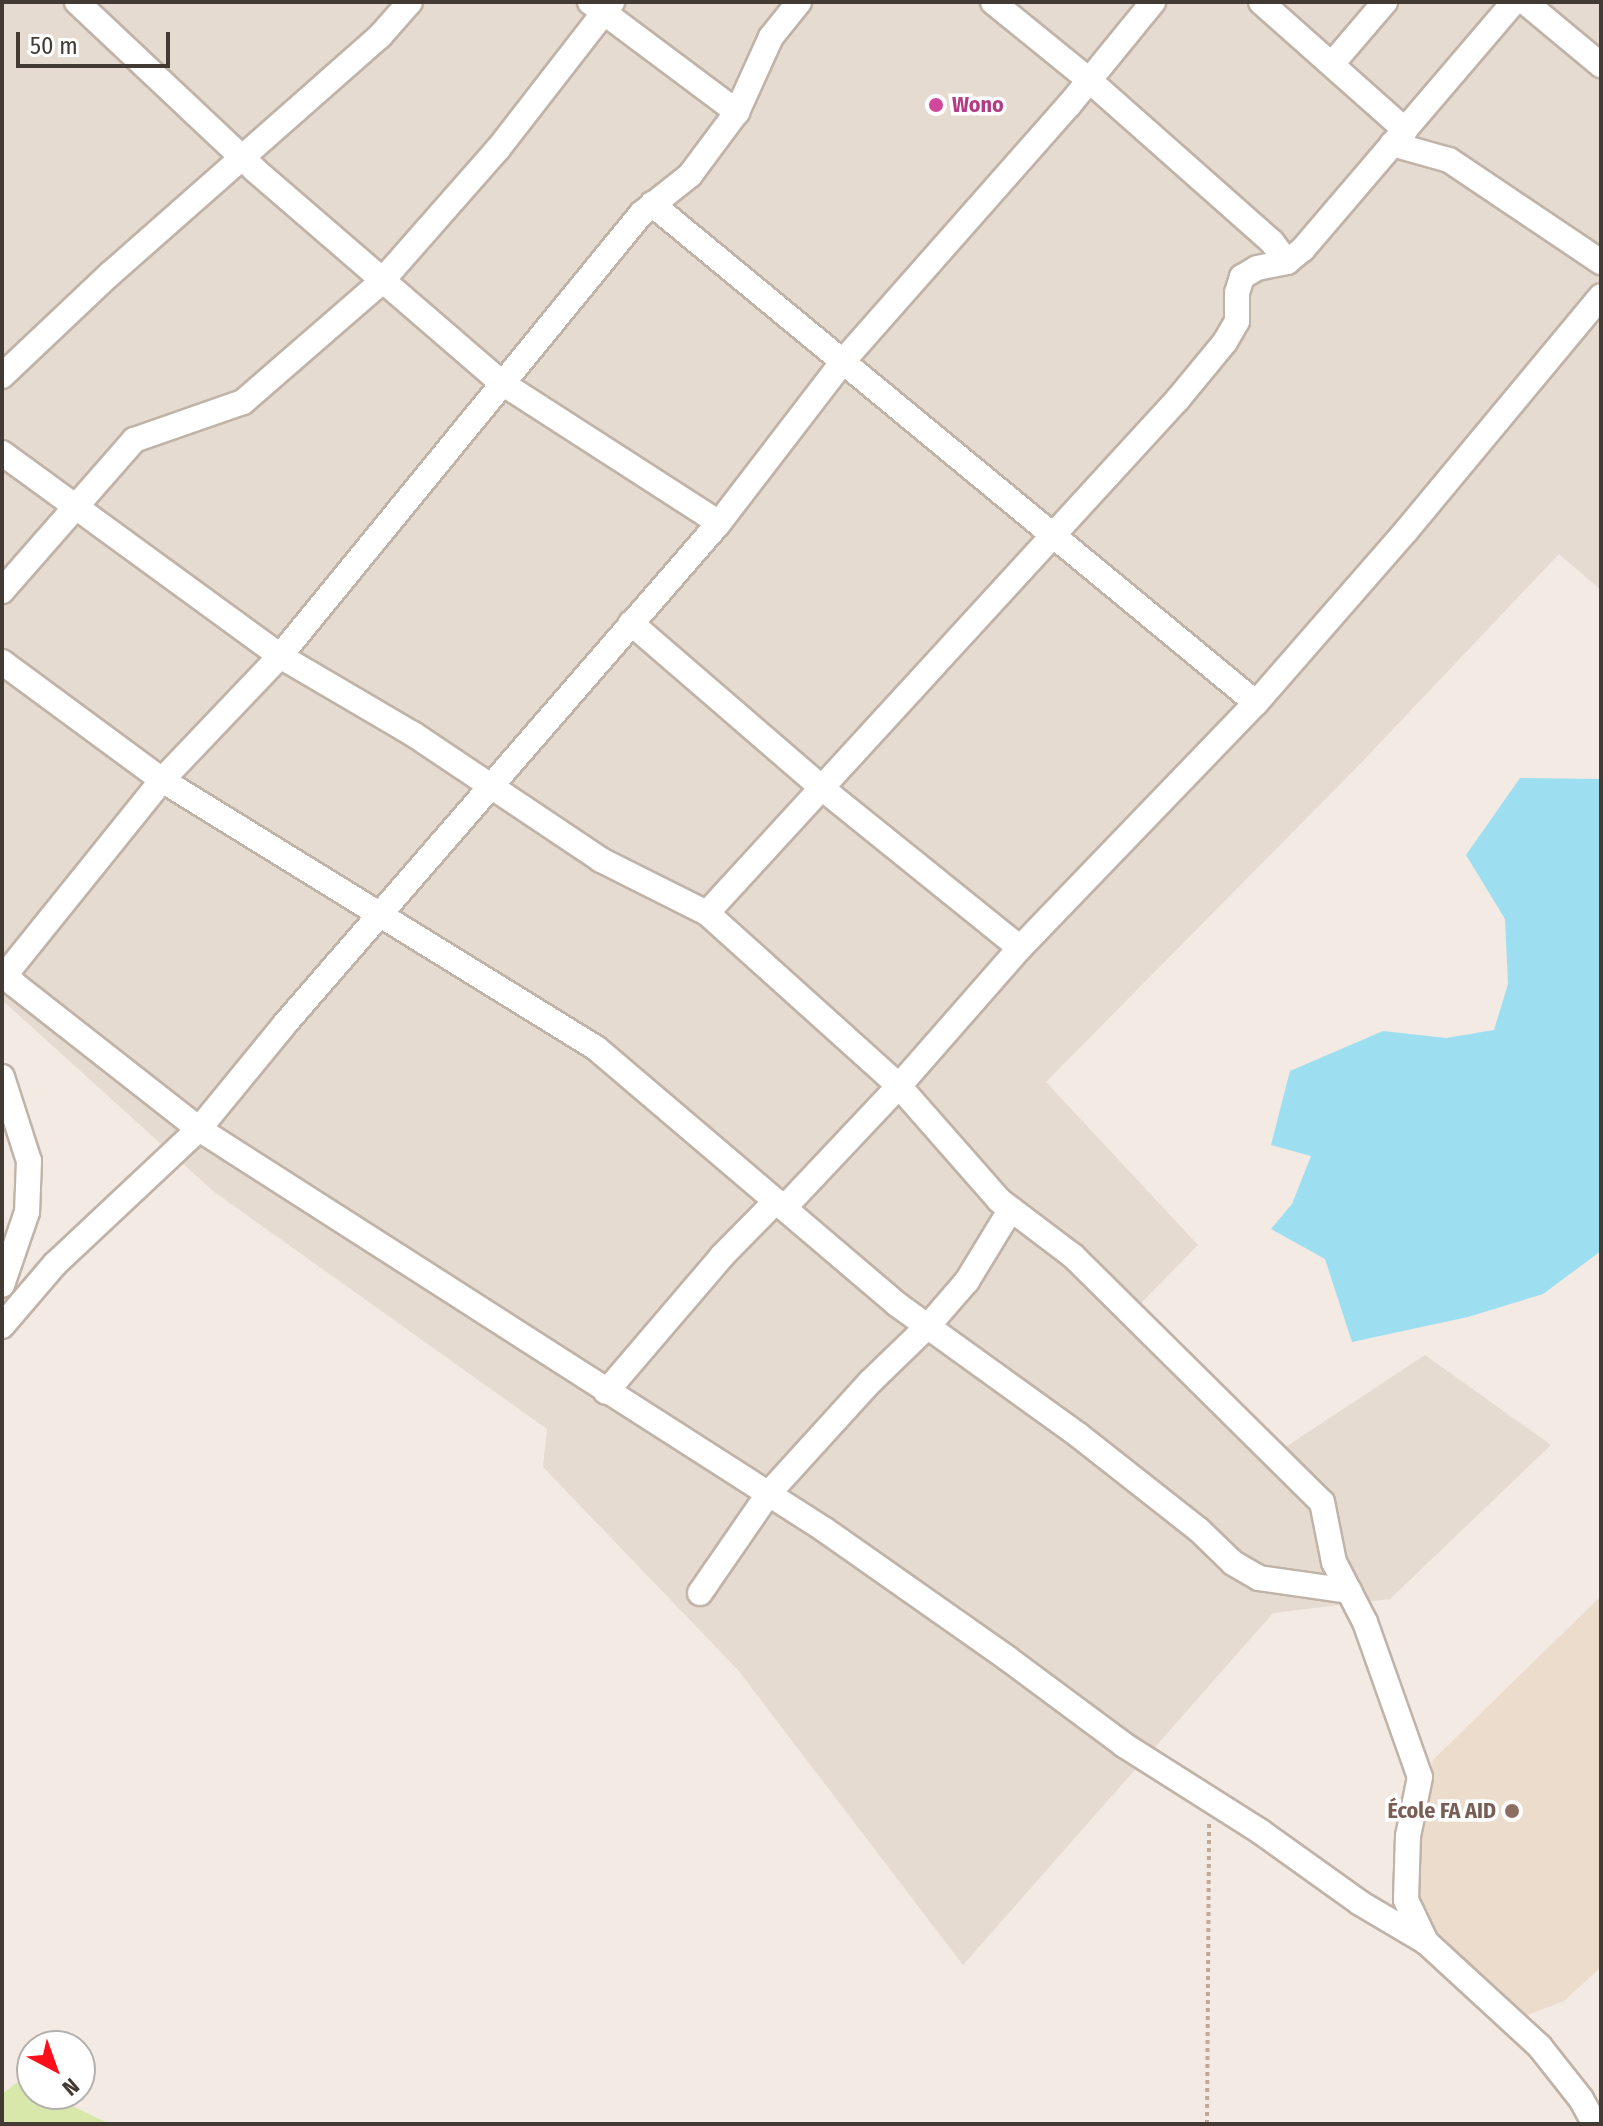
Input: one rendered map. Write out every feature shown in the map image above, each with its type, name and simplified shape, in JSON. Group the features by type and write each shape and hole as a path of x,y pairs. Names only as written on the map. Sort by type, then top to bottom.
{"street":[{"path":"77,2 243,159 381,282 502,383 719,523"},
{"path":"2,376 110,274 380,36 410,2"},
{"path":"799,2 771,37 737,112 690,175 652,204 280,656 162,780 3,975 199,1129 606,1392 769,1493 1007,1658 1124,1745 1209,1799 1360,1903 1426,1942 1540,2047 1581,2099 1595,2124"},
{"path":"993,2 1089,80 1272,242 1287,262"},
{"path":"2,1326 55,1264 199,1129 284,1025 381,917 491,784 719,523 844,360 1089,80 1153,2"},
{"path":"1261,2 1332,64 1399,137 1449,160 1601,262"},
{"path":"1332,64 1385,2"},
{"path":"707,913 823,789 1225,342 1237,321 1237,293 1242,277 1257,268 1287,262 1303,249 1514,2"},
{"path":"1525,2 1601,65"},
{"path":"2,591 134,440 243,402 381,282 498,149 602,6 737,112"},
{"path":"652,204 1256,703"},
{"path":"606,1392 722,1256 780,1205 899,1086 1020,948 1256,703 1406,531 1601,296"},
{"path":"2,453 280,656 491,784 601,860 707,913 899,1086 1011,1209 1073,1256 1115,1302 1322,1502 1334,1562 1365,1622 1420,1777 1408,1836 1406,1900 1426,1942"},
{"path":"631,623 823,789 1020,948"},
{"path":"2,662 162,780 596,1048 898,1305 1077,1434 1199,1530 1233,1563 1259,1578 1349,1591"},
{"path":"2,1077 29,1161 27,1212 2,1285"},
{"path":"700,1593 769,1493 870,1382 928,1326 982,1260 1011,1209"}],"path":[{"path":"1207,2124 1209,1799"}],"shaded area":[{"path":"2,2 1601,2 1601,590 1559,554 1360,764 1046,1082 1198,1245 1140,1304 1284,1448 1425,1355 1551,1445 1390,1599 1273,1613 963,1965 738,1670 543,1467 547,1429 213,1191 2,1000"},
{"name":"École FA AID","path":"1601,1596 1601,1967 1564,2001 1517,2019 1433,1937 1412,1898 1414,1862 1433,1760"}],"green space":[{"path":"16,2083 16,2110 81,2110 110,2124 2,2124 2,2094"}],"water":[{"path":"1520,778 1601,779 1601,1251 1543,1294 1468,1317 1352,1342 1325,1259 1271,1229 1292,1204 1311,1156 1271,1145 1290,1071 1383,1031 1446,1038 1494,1030 1508,984 1505,919 1466,855"}],"place":[{"name":"Wono","path":"936,105"},
{"name":"École FA AID","path":"1512,1811"}]}
